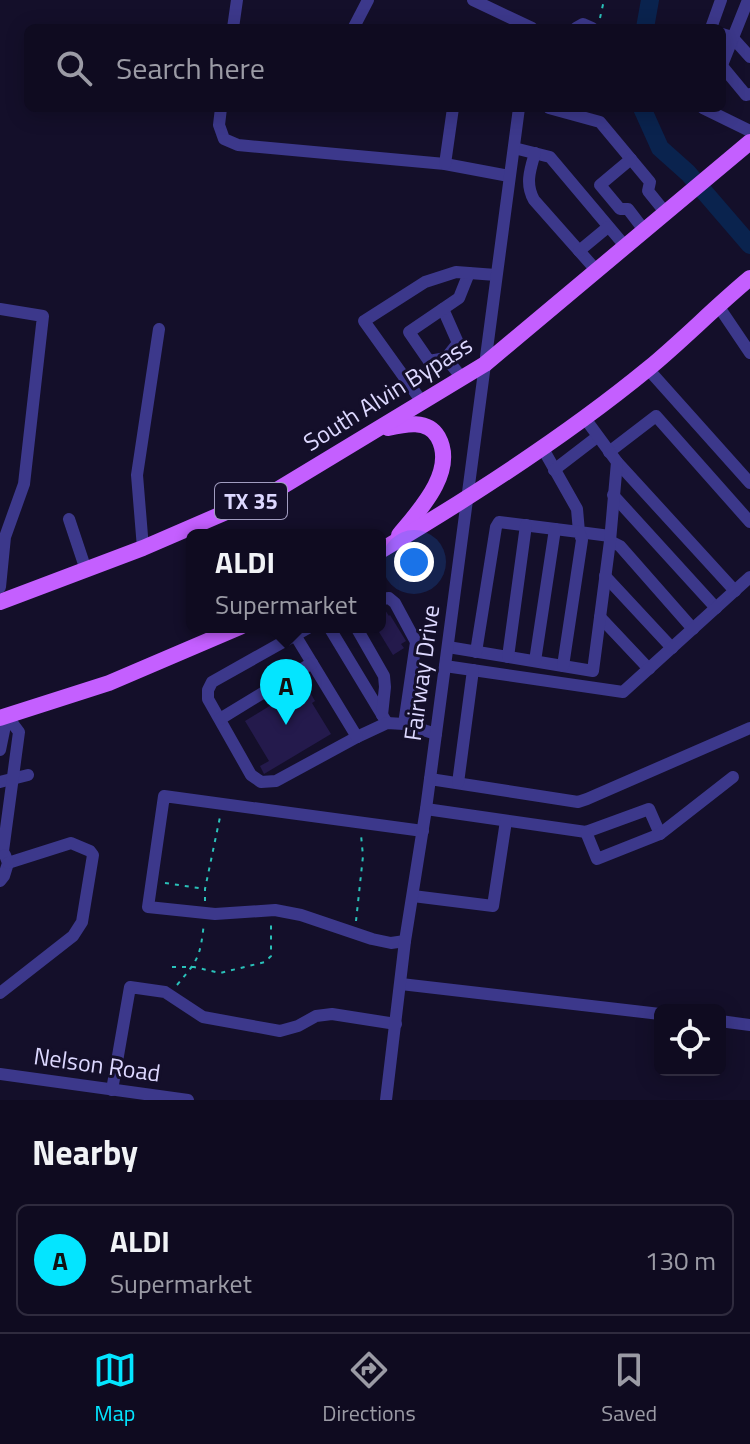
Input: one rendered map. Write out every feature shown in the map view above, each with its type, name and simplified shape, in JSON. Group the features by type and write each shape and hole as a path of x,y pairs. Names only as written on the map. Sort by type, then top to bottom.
{"main road":[{"name":"South Alvin Bypass","path":"187,529 275,491 485,364 750,142"},
{"path":"386,547 467,499 584,417 648,369 747,281"},
{"path":"375,430 408,423 424,425 435,432 443,445 441,472 425,504 386,547"},
{"name":"South Alvin Bypass","path":"0,602 186,529"},
{"path":"4,717 109,683 226,633"}],"street":[{"path":"234,24 237,0"},
{"path":"356,24 368,0"},
{"path":"473,0 524,24"},
{"path":"712,24 721,0"},
{"path":"748,0 727,36 750,57"},
{"path":"726,70 746,95 750,94"},
{"path":"221,112 219,125 224,139 238,145 445,164 509,176"},
{"path":"445,164 452,112"},
{"name":"Fairway Drive","path":"386,1100 518,112"},
{"path":"565,112 600,122 631,159 650,182 648,191 628,209 620,209 600,185 631,159"},
{"path":"600,122 604,112"},
{"path":"711,112 750,131"},
{"path":"514,148 550,157 625,246"},
{"path":"535,153 528,176 534,200 596,270"},
{"path":"648,191 665,212"},
{"path":"628,209 644,230"},
{"path":"579,251 608,227"},
{"path":"422,402 364,321 425,282 456,272 496,275"},
{"path":"443,309 458,343 446,358 429,361 409,332 459,298 469,273"},
{"path":"719,307 745,335 750,353"},
{"path":"0,309 43,316 24,484 5,537 0,587"},
{"path":"143,548 137,475 159,329"},
{"path":"446,358 462,378"},
{"path":"648,369 750,483"},
{"path":"592,687 610,539 613,457 656,416 750,522"},
{"path":"584,417 613,457 735,591"},
{"path":"554,470 597,437"},
{"path":"542,447 577,509 582,540 563,666"},
{"path":"613,495 716,608"},
{"path":"69,519 86,570"},
{"path":"476,652 499,522 610,539 620,546 693,629"},
{"path":"508,657 526,525"},
{"path":"535,661 555,529"},
{"path":"605,576 672,648"},
{"path":"445,666 623,692 750,577"},
{"path":"386,598 395,603 416,642 404,724"},
{"path":"600,617 649,669"},
{"path":"298,633 212,682 208,690 208,699 251,775 261,782 276,781 384,719"},
{"path":"333,633 384,719 436,734"},
{"path":"359,633 384,676 384,719"},
{"path":"295,635 357,737"},
{"path":"448,647 593,671"},
{"path":"220,719 312,663"},
{"path":"458,783 473,670"},
{"path":"0,750 4,717"},
{"path":"0,881 4,876 6,781 19,732 4,717"},
{"path":"430,779 578,802 750,728"},
{"path":"6,781 28,775"},
{"path":"586,832 597,859 660,834 733,777"},
{"path":"405,941 391,943 301,915 271,910 215,914 148,907 164,796 423,831"},
{"path":"426,809 586,832 649,809 660,834"},
{"path":"413,896 493,906 506,821"},
{"path":"0,993 79,929 93,855 71,843 4,855"},
{"path":"401,984 654,1013"},
{"path":"112,1090 130,987 165,992 203,1017 280,1031 316,1016 332,1014 396,1024"},
{"path":"726,1022 750,1025"},
{"name":"Nelson Road","path":"0,1074 188,1100"}],"path":[{"path":"596,24 604,0"},
{"path":"354,932 363,856 360,822"},
{"path":"152,881 205,889"},
{"path":"172,967 194,967 220,973 265,962 271,956 271,910"}],"building":[{"path":"386,612 406,641 401,644 404,648 393,655 380,633 386,633"},
{"path":"304,682 315,701 312,703 331,734 264,774 260,766 269,761 245,721"}],"waterway":[{"path":"646,24 650,0"},
{"path":"644,112 660,148 688,173 750,245"}],"place":[{"name":"ALDI","path":"286,725"}]}
